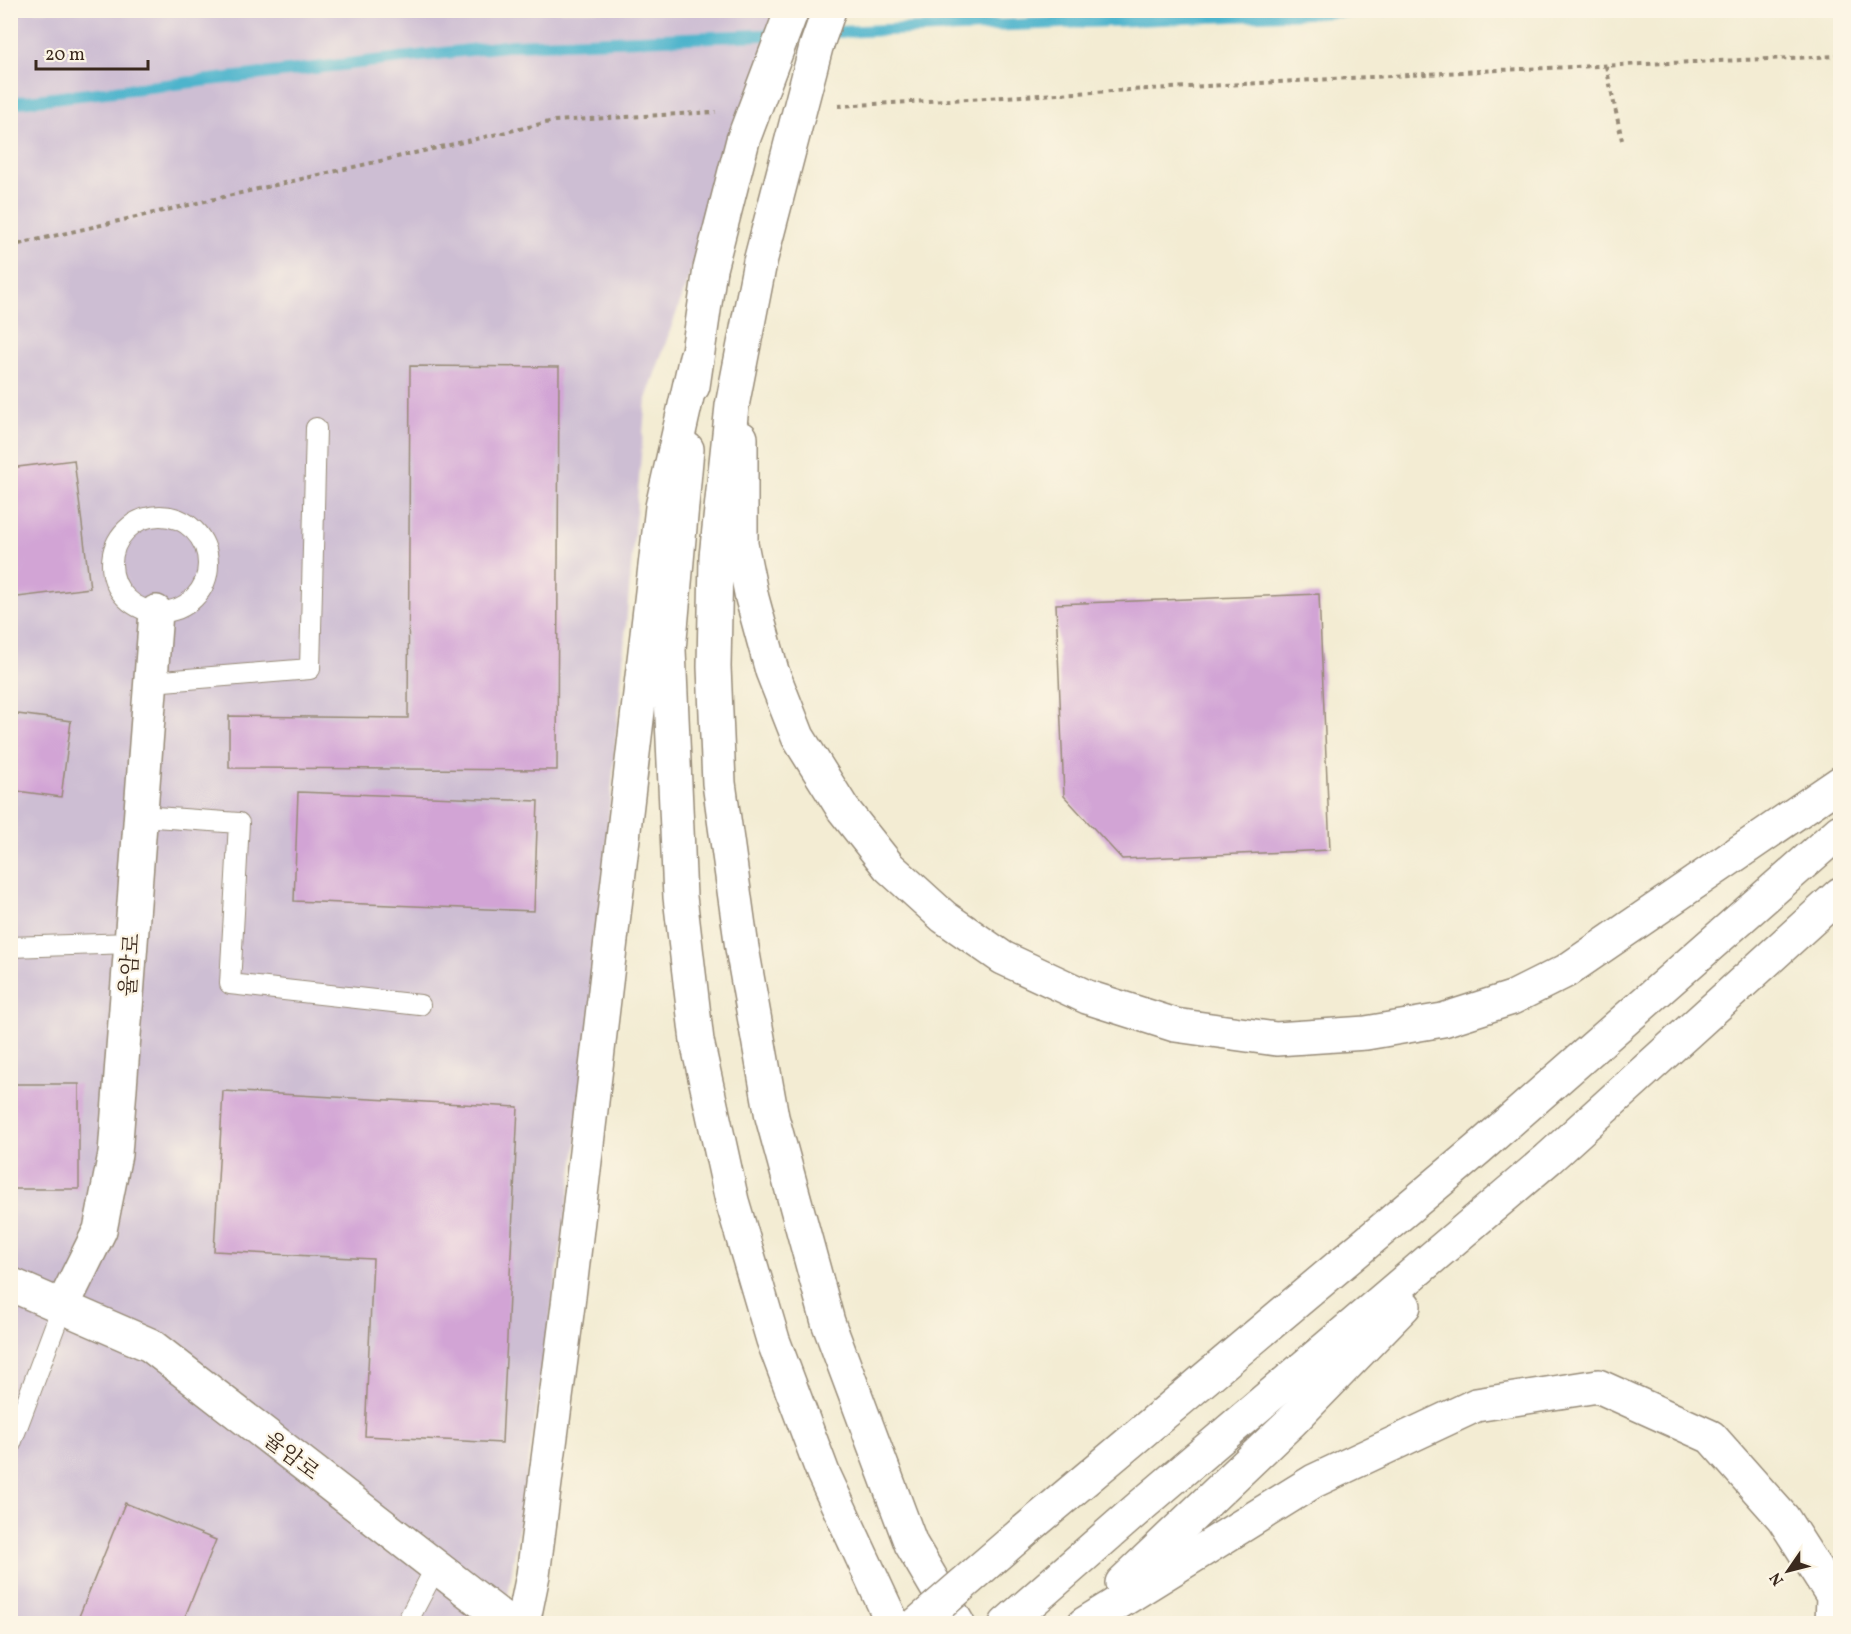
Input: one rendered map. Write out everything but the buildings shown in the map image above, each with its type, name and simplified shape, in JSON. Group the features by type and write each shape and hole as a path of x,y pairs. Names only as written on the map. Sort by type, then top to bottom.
{"main road":[{"path":"792,10 744,140 710,269 696,357 669,650 680,897 698,1041 732,1201 772,1340 823,1473 893,1623"},
{"path":"830,10 816,47 760,262 732,406 716,557 714,668 719,783 742,948 772,1117 828,1322 911,1544 958,1623"},
{"path":"760,262 746,375 740,456 741,544 752,598 772,671 798,737 843,809 883,859 944,917 1003,958 1087,997 1175,1025 1220,1032 1276,1039 1366,1033 1443,1020 1512,998 1566,971 1840,783"},
{"path":"523,1623 533,1575 570,1293 662,507 696,357"},
{"name":"율암로","path":"62,1307 100,1230 115,1154 156,612"},
{"path":"917,1623 1478,1149 1840,831"},
{"path":"1014,1617 1548,1159 1840,894"},
{"path":"1082,1623 1292,1421 1548,1159"},
{"name":"율암로","path":"10,1284 150,1345 510,1623"},
{"path":"1082,1623 1314,1481 1476,1405 1598,1386 1710,1437 1783,1518 1833,1596 1832,1623"}],"lane":[{"path":"151,682 310,669 316,428"},
{"path":"158,516 173,518 187,525 199,536 205,550 207,565 205,580 198,594 186,605 172,611 156,612 140,609 127,599 117,586 112,570 113,554 119,538 142,519 158,516"},
{"path":"141,816 239,823 230,984 420,1005"},
{"path":"10,947 131,943"},
{"path":"10,1446 62,1307"},
{"path":"406,1623 436,1567"}],"path":[{"path":"10,13 42,10"},
{"path":"829,106 1840,56"},
{"path":"1606,66 1622,140"},
{"path":"10,246 554,121 721,112"}],"shaded area":[{"path":"11,11 783,11 646,399 585,1089 504,1623 11,1624"}],"waterway":[{"path":"10,103 514,45 1384,10"}]}
